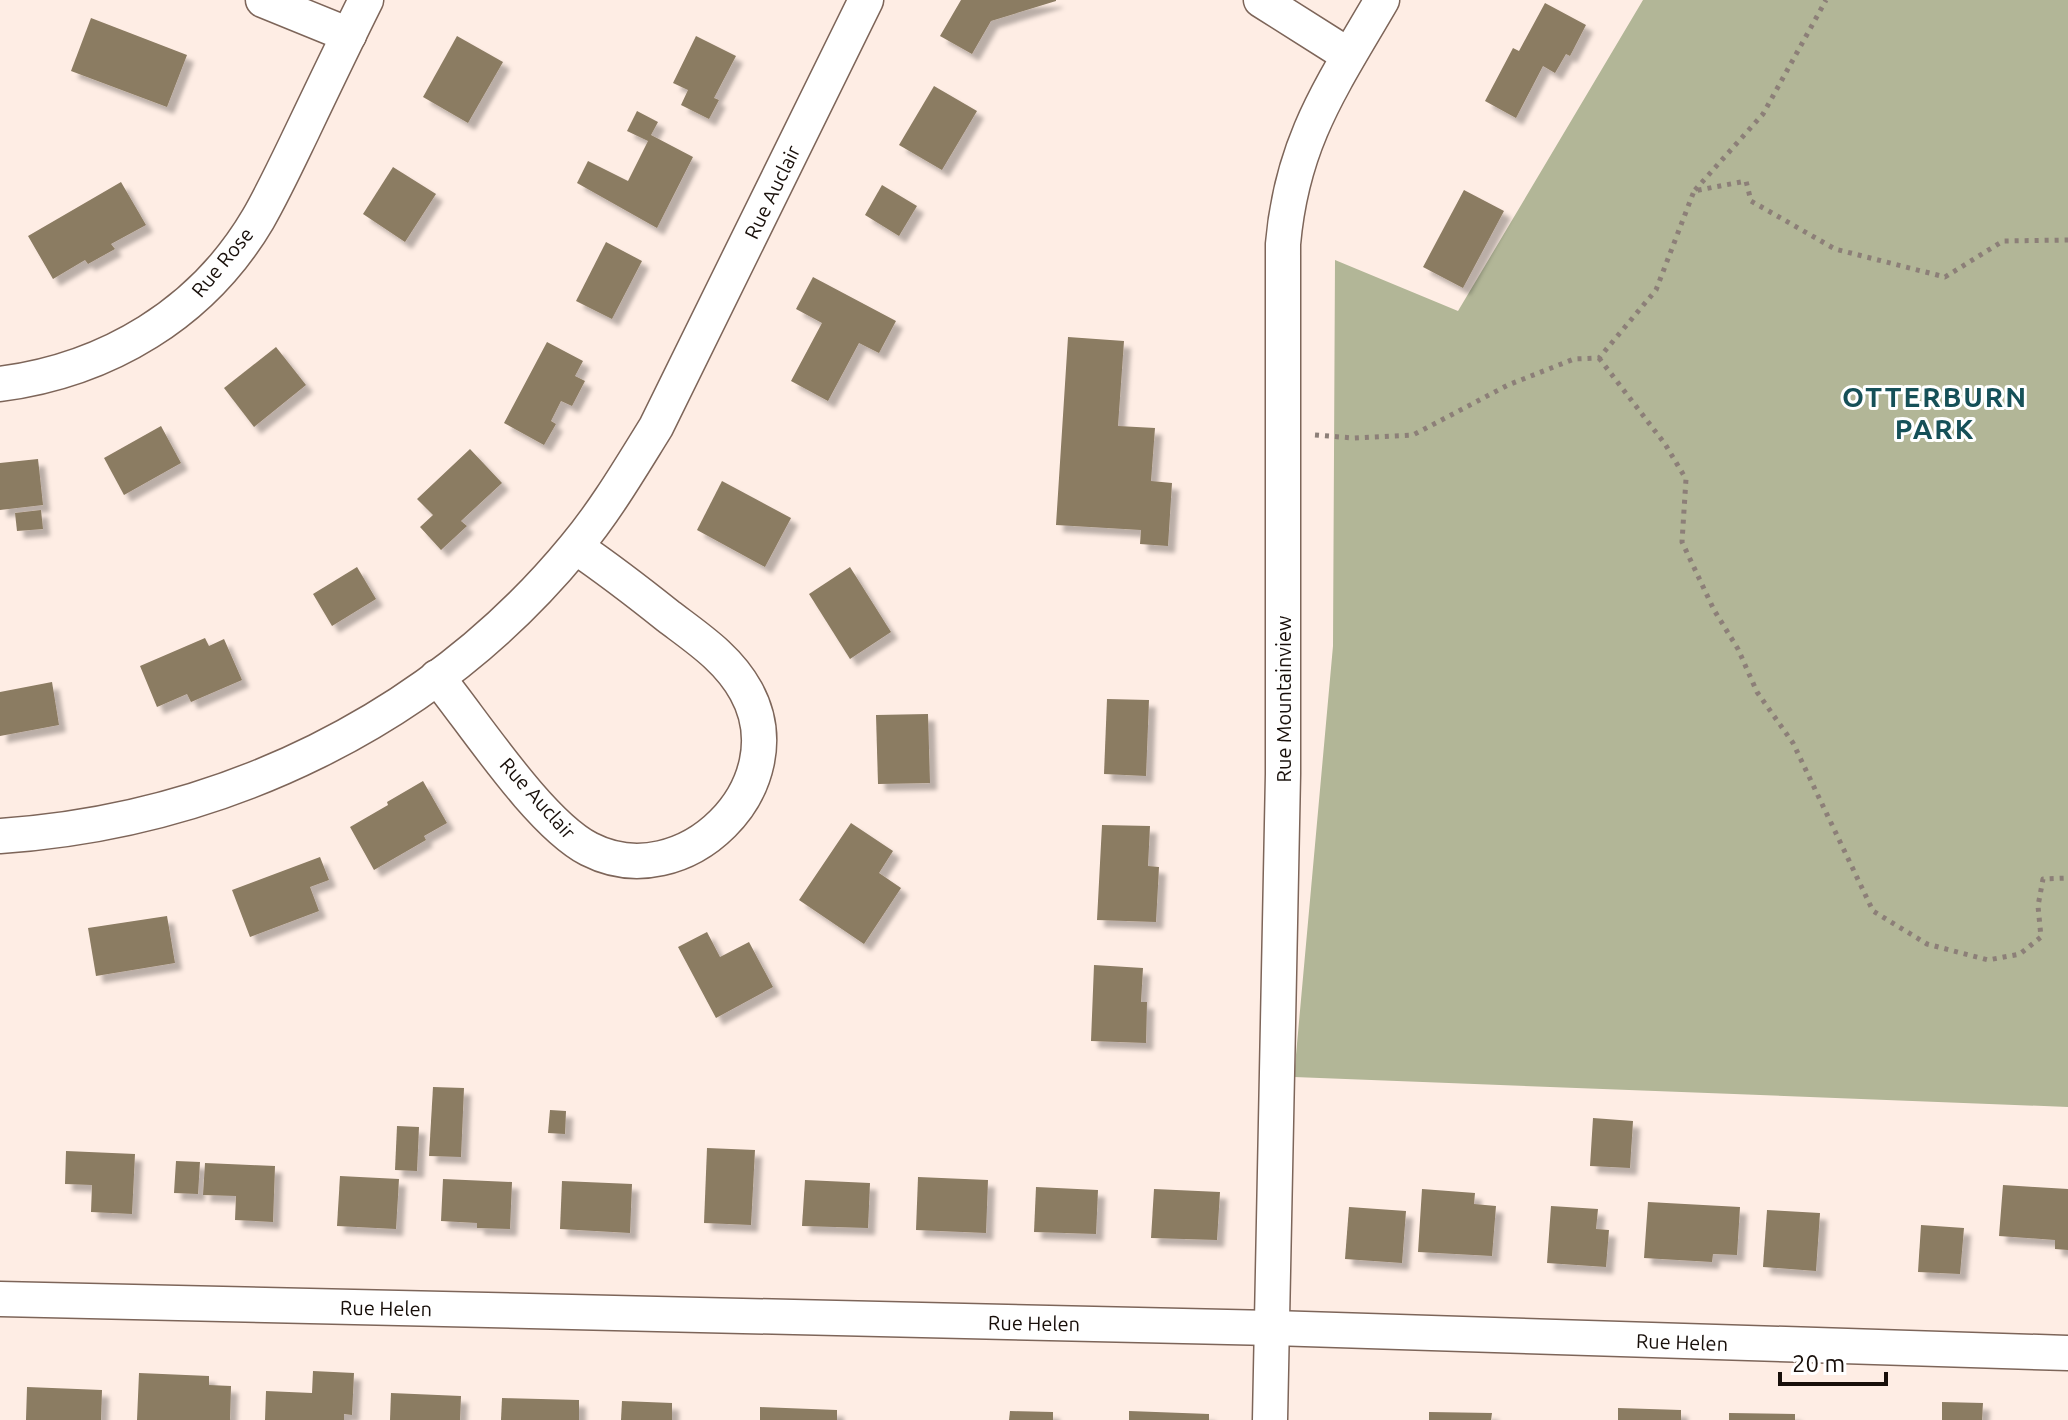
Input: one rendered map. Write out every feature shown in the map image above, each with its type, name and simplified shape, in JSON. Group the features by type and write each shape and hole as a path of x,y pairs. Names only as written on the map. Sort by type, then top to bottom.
{"street":[{"path":"263,0 349,35"},
{"name":"Rue Rose","path":"0,384 51,375 113,352 170,318 210,283 257,220 366,0"},
{"name":"Rue Auclair","path":"0,836 47,833 153,814 267,776 333,742 437,677 477,647 509,617 576,547 656,427 687,370 866,0"},
{"path":"1261,0 1348,55"},
{"name":"Rue Mountainview","path":"1270,1420 1283,774 1282,268 1285,217 1305,141 1323,100 1382,0"},
{"name":"Rue Auclair","path":"437,677 535,800 564,831 587,848 614,858 652,860 682,853 715,831 733,814 755,772 759,731 746,691 714,651 576,547"},
{"name":"Rue Helen","path":"0,1299 1273,1328 2068,1353"}],"path":[{"path":"1283,433 1353,438 1413,435 1508,385 1574,359 1599,358 1656,290 1694,191 1763,114 1826,0"},
{"path":"1694,191 1746,181 1751,201 1835,249 1945,277 2003,241 2068,240"},
{"path":"1599,358 1665,444 1686,479 1682,542 1757,692 1793,743 1873,911 1927,944 1988,960 2020,954 2041,937 2038,906 2043,879 2068,878"}],"green space":[{"path":"1643,0 2068,0 2068,1107 1294,1077 1333,646 1335,260 1458,311"}],"building":[{"path":"961,0 1056,1 991,21 972,54 940,36"},
{"path":"1545,3 1586,25 1570,56 1566,54 1555,73 1543,66 1516,118 1485,101 1513,48 1519,51"},
{"path":"91,18 187,55 167,107 71,71"},
{"path":"457,36 503,62 468,123 423,97"},
{"path":"696,36 736,56 714,98 719,100 709,119 681,105 688,90 673,83"},
{"path":"934,86 977,111 942,170 899,145"},
{"path":"637,111 658,122 651,135 693,157 657,228 577,183 588,161 628,181 648,141 627,131"},
{"path":"393,167 436,194 405,242 363,214"},
{"path":"121,182 146,225 111,244 115,249 88,264 85,260 53,279 28,236"},
{"path":"882,185 917,206 899,236 865,215"},
{"path":"1464,190 1504,211 1463,288 1423,267"},
{"path":"606,242 642,261 612,319 576,301"},
{"path":"813,277 896,321 879,353 859,343 828,401 791,381 822,323 796,309"},
{"path":"1068,337 1124,341 1118,426 1155,428 1151,481 1172,483 1168,546 1140,544 1141,530 1056,525"},
{"path":"547,342 583,361 575,376 585,381 572,406 561,401 551,421 556,424 544,445 504,423"},
{"path":"276,347 306,385 254,427 224,388"},
{"path":"161,426 181,463 124,495 104,458"},
{"path":"470,449 502,483 461,521 467,526 441,550 420,527 433,515 417,499"},
{"path":"38,459 43,505 0,510 0,463"},
{"path":"722,481 791,518 765,567 697,530"},
{"path":"41,510 43,529 17,531 15,513"},
{"path":"357,567 376,599 332,626 313,594"},
{"path":"850,567 891,632 850,659 809,594"},
{"path":"205,638 209,646 224,639 242,680 191,702 187,694 157,707 140,666"},
{"path":"52,682 59,725 0,736 0,692"},
{"path":"1107,699 1149,700 1146,776 1104,774"},
{"path":"928,714 930,783 878,784 876,715"},
{"path":"423,781 447,823 424,836 426,840 374,870 350,827"},
{"path":"851,823 893,851 879,873 901,888 864,944 799,900"},
{"path":"1102,825 1150,826 1148,866 1159,867 1156,922 1097,920"},
{"path":"320,857 329,880 310,887 319,911 250,937 232,890"},
{"path":"167,916 175,963 96,976 88,928"},
{"path":"707,932 720,957 749,942 773,987 716,1018 678,947"},
{"path":"1094,965 1143,968 1141,1002 1147,1002 1146,1043 1091,1041"},
{"path":"433,1087 464,1088 461,1157 429,1156"},
{"path":"550,1110 566,1111 565,1134 548,1133"},
{"path":"1593,1118 1633,1121 1630,1168 1590,1166"},
{"path":"397,1126 419,1127 417,1171 395,1170"},
{"path":"707,1148 755,1150 751,1225 704,1223"},
{"path":"66,1151 135,1154 132,1214 91,1212 92,1185 65,1184"},
{"path":"176,1161 200,1162 198,1194 174,1193"},
{"path":"205,1163 275,1166 273,1222 235,1220 236,1196 203,1195"},
{"path":"340,1176 399,1179 396,1229 337,1226"},
{"path":"918,1177 988,1180 986,1233 916,1230"},
{"path":"443,1179 512,1182 510,1229 477,1228 477,1223 441,1221"},
{"path":"805,1180 870,1183 868,1228 802,1226"},
{"path":"562,1181 632,1184 630,1233 560,1229"},
{"path":"2003,1185 2068,1189 2068,1250 2055,1249 2055,1240 1999,1236"},
{"path":"1036,1187 1098,1190 1096,1234 1034,1232"},
{"path":"1154,1189 1220,1192 1217,1240 1151,1238"},
{"path":"1422,1189 1475,1193 1474,1204 1496,1206 1492,1256 1418,1252"},
{"path":"1648,1202 1740,1207 1737,1255 1713,1254 1712,1262 1644,1258"},
{"path":"1551,1206 1598,1209 1596,1229 1609,1230 1606,1267 1547,1263"},
{"path":"1349,1207 1406,1211 1402,1263 1345,1259"},
{"path":"1767,1210 1820,1213 1816,1271 1763,1267"},
{"path":"1921,1225 1964,1228 1960,1274 1918,1272"},
{"path":"313,1371 354,1373 352,1415 344,1414 344,1420 265,1420 266,1391 312,1393"},
{"path":"139,1373 209,1376 209,1385 231,1386 230,1420 137,1420"},
{"path":"27,1387 102,1390 101,1420 26,1420"},
{"path":"391,1393 461,1396 460,1420 390,1420"},
{"path":"502,1398 579,1400 579,1420 501,1420"},
{"path":"622,1401 672,1403 672,1420 621,1420"},
{"path":"1942,1402 1983,1403 1982,1420 1942,1420"},
{"path":"760,1407 837,1410 837,1420 760,1420"},
{"path":"1618,1408 1681,1410 1681,1420 1618,1420"},
{"path":"1010,1411 1053,1412 1053,1420 1009,1420"},
{"path":"1129,1411 1209,1414 1209,1420 1129,1420"},
{"path":"1429,1412 1492,1413 1491,1420 1429,1420"},
{"path":"1729,1413 1795,1414 1795,1420 1729,1420"}],"district":[{"name":"OTTERBURN PARK","path":"1935,412"}]}
